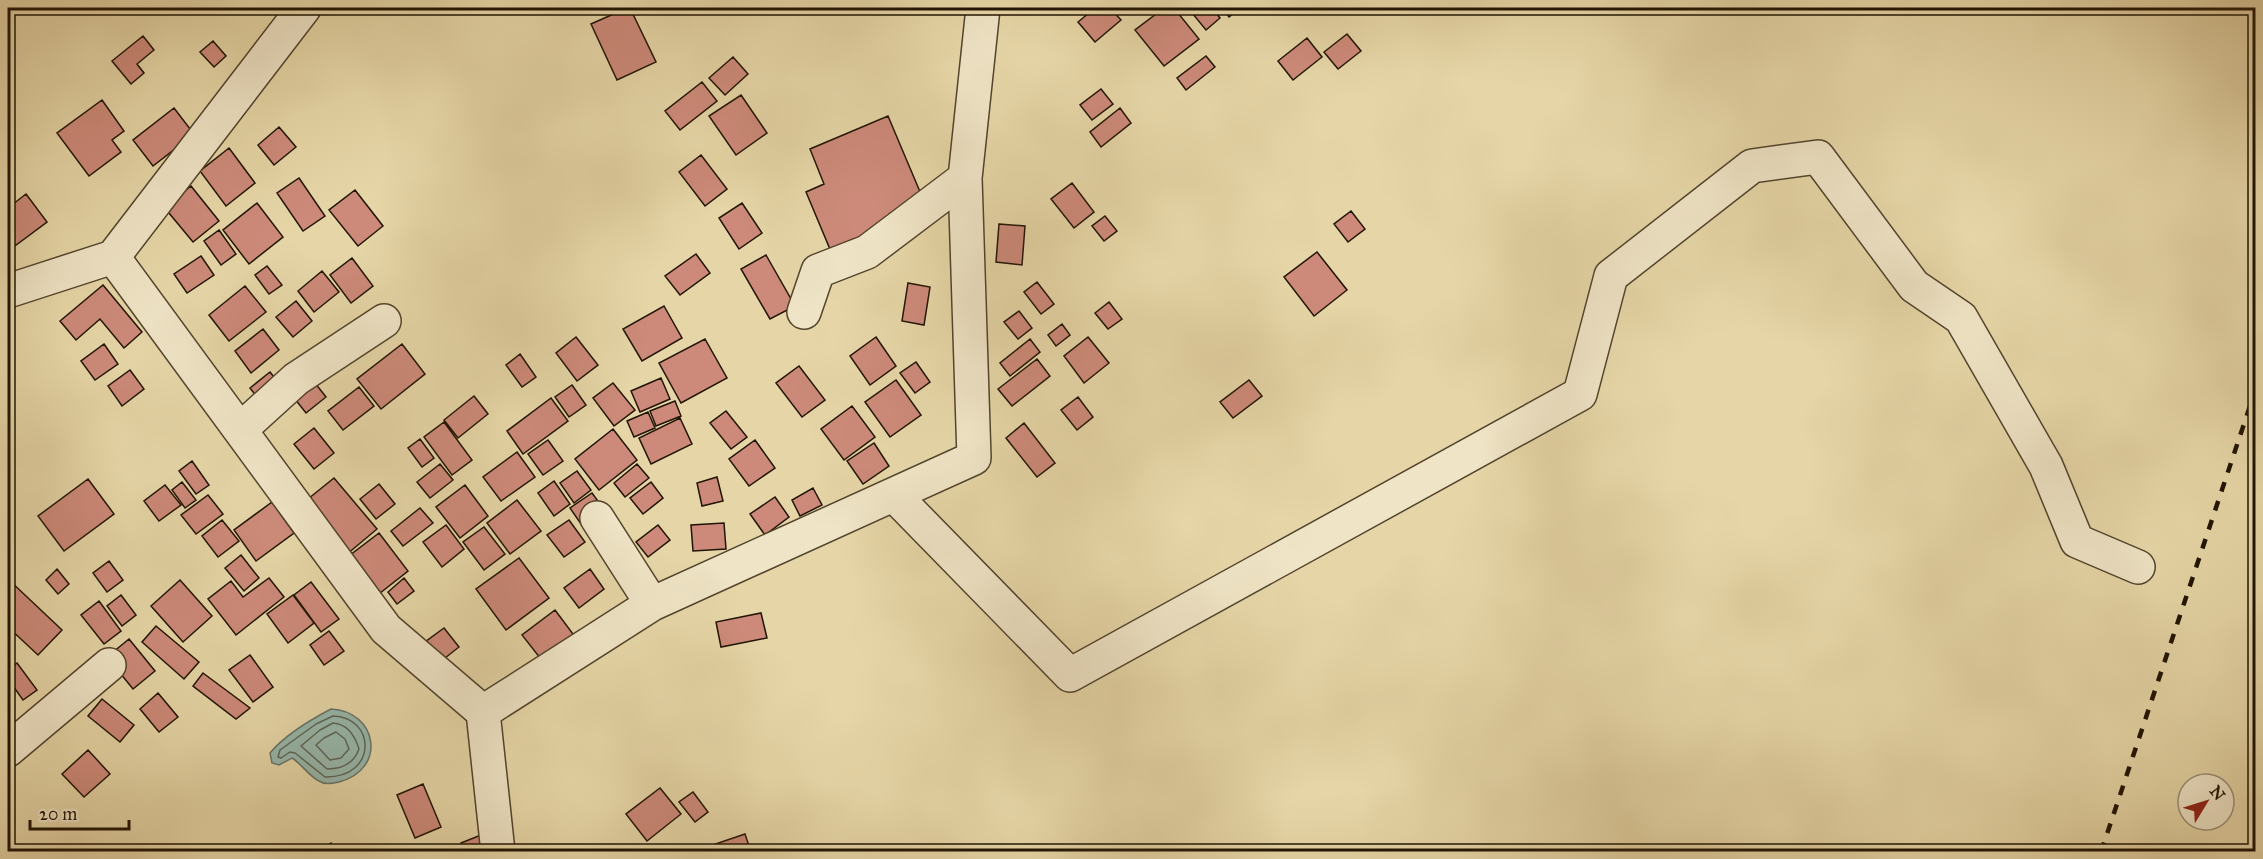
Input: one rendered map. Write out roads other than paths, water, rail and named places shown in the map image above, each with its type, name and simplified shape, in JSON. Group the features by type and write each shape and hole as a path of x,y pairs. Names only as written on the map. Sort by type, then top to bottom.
{"street":[{"path":"8,291 112,257 304,8"},
{"path":"483,712 652,604 974,458 965,178 983,8"},
{"path":"894,495 1070,675 1580,394 1611,276 1752,166 1818,157 1914,286 1961,318 2046,466 2077,541 2138,567"},
{"path":"804,312 818,271 867,252 965,178"},
{"path":"112,257 386,630 483,712 498,852"},
{"path":"240,430 296,379 384,321"},
{"path":"597,518 652,604"},
{"path":"8,750 109,664"}],"water":[{"path":"331,709 347,712 359,719 371,741 370,754 365,765 355,775 330,784 317,780 292,758 279,765 272,763 270,753 283,740 306,723"}],"railway":[{"path":"2101,852 2256,388"}]}
